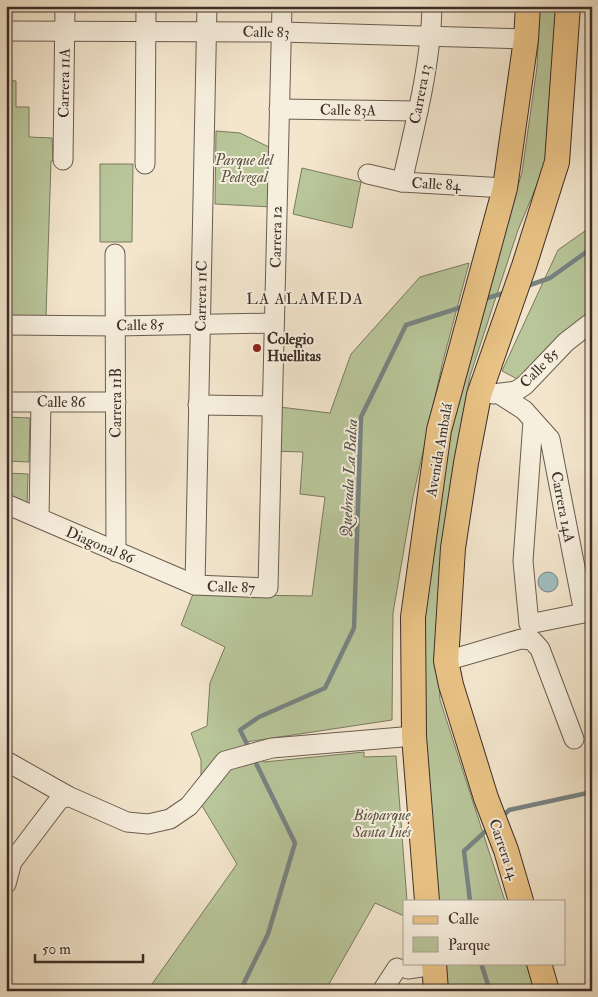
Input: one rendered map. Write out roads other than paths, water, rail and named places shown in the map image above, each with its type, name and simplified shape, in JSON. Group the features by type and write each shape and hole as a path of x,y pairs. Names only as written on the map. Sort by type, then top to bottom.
{"main road":[{"name":"Avenida Ambalá","path":"427,900 414,736 413,617 439,430 505,188 526,40 528,6"},
{"name":"Avenida Ambalá","path":"486,798 451,685 446,661 453,548 466,463 489,395 500,334 557,162 568,6"},
{"name":"Carrera 14","path":"486,798 506,850 521,900"},
{"path":"434,964 436,991"},
{"path":"539,964 547,991"}],"street":[{"name":"Carrera 11A","path":"63,160 65,6"},
{"path":"145,164 146,6"},
{"name":"Carrera 11C","path":"195,585 207,6"},
{"name":"Carrera 12","path":"268,588 282,6"},
{"name":"Carrera 13","path":"402,182 432,35 432,6"},
{"name":"Calle 83","path":"6,31 281,32 432,35 526,40"},
{"name":"Calle 83A","path":"279,109 418,111"},
{"name":"Calle 84","path":"368,174 402,182 505,188"},
{"name":"Carrera 11B","path":"116,254 116,552"},
{"name":"Calle 85","path":"489,395 516,391 525,385 566,342 592,322"},
{"name":"Calle 85","path":"6,325 117,326 274,323"},
{"name":"Carrera 14A","path":"489,395 529,416 550,439 584,613 528,624 523,561 529,416"},
{"name":"Calle 86","path":"6,402 116,402"},
{"path":"39,518 40,402"},
{"path":"198,405 271,406"},
{"name":"Diagonal 86","path":"6,504 195,585"},
{"name":"Calle 87","path":"195,585 268,588"},
{"path":"446,661 521,639 532,640 540,649 574,739"},
{"path":"6,761 68,796 127,822 148,824 170,819 189,806 225,761 272,748 414,736"},
{"path":"6,884 12,862 59,800 68,796"},
{"path":"394,978 434,964"}],"water":[{"path":"548,572 555,575 558,582 555,589 548,592 541,589 538,582 541,575"}],"waterway":[{"name":"Quebrada La Balsa","path":"527,286 550,278 592,248"},
{"name":"Quebrada La Balsa","path":"481,300 507,292"},
{"name":"Quebrada La Balsa","path":"250,750 240,730 259,717 325,688 354,628 361,417 406,325 465,306"},
{"path":"240,991 268,934 295,843 253,757"},
{"path":"501,818 509,810 592,792"},
{"path":"470,900 464,851 489,828"},
{"path":"481,964 490,991"}],"place":[{"name":"Colegio Huellitas","path":"257,348"}],"district":[{"name":"LA ALAMEDA","path":"305,298"}],"park label":[{"name":"Parque del Pedregal","path":"244,168"},
{"name":"Bioparque Santa Inés","path":"382,824"}]}
